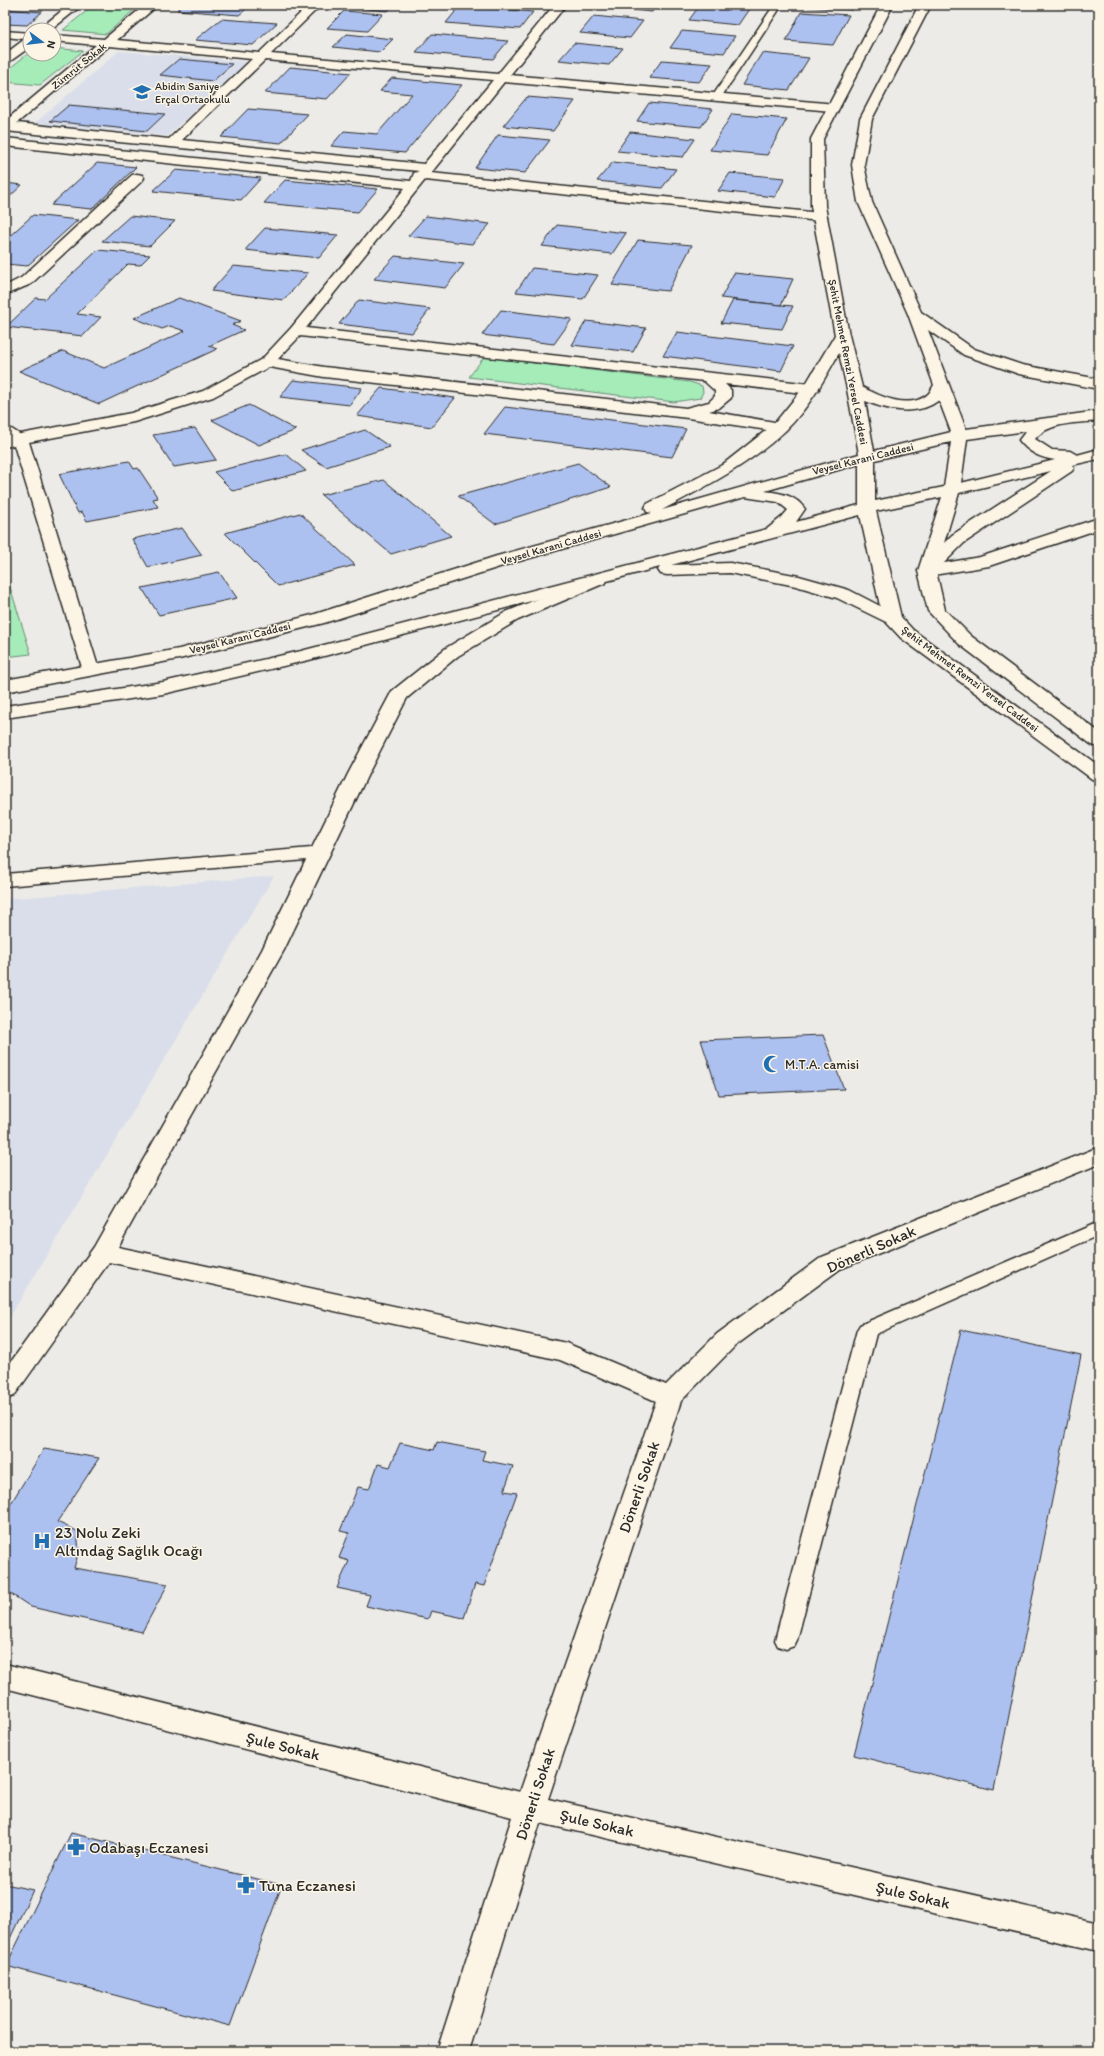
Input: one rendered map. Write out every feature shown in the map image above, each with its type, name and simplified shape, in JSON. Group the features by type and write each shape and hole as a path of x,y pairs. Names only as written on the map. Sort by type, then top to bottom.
{"street":[{"path":"54,22 76,5"},
{"name":"Zümrüt Sokak","path":"5,127 152,5"},
{"path":"172,143 315,5"},
{"path":"90,670 13,441 134,416 208,394 267,362 296,331 419,176 560,5"},
{"name":"Şehit Mehmet Remzi Yersel Caddesi","path":"887,5 832,107 817,139 818,206 842,335 855,389 867,457 867,508 892,618 907,634 1099,776"},
{"path":"925,5 866,119 858,165 865,202 915,314 960,435 952,490 927,571 937,611 965,640 1099,741"},
{"path":"5,34 22,35"},
{"path":"62,39 832,107"},
{"path":"5,60 22,47"},
{"path":"5,127 172,143 419,176"},
{"path":"5,142 419,176 820,217"},
{"path":"5,291 26,281 137,178"},
{"path":"915,314 969,352 1019,369 1099,384"},
{"path":"296,331 709,378 811,388"},
{"path":"616,528 728,468 780,427 811,388 842,335"},
{"path":"267,362 324,372 688,413 780,427"},
{"path":"688,413 714,405 723,398 722,390 709,378"},
{"path":"855,389 871,398 893,405 916,405 933,398 941,385"},
{"name":"Veysel Karani Caddesi","path":"5,686 179,654 318,619 503,560 867,457 960,435 1099,416"},
{"path":"1053,422 1034,430 1027,440 1036,450 1055,456 1093,455"},
{"path":"5,712 163,688 303,656 867,508 952,490 1093,455"},
{"path":"927,571 958,539 1047,479 1093,455"},
{"path":"732,495 760,494 783,498 797,510 788,521 771,534"},
{"path":"927,571 983,562 1099,523"},
{"path":"5,1389 103,1252 273,950 399,695 452,652 512,616 604,577 671,570 730,568 799,581 843,594 892,618"},
{"path":"5,880 320,853"},
{"name":"Dönerli Sokak","path":"453,2051 530,1808 670,1397 726,1340 831,1263 1099,1156"},
{"path":"103,1252 566,1352 670,1397"},
{"name":"Şule Sokak","path":"5,1676 530,1808 1099,1937"}],"lane":[{"path":"717,97 778,5"},
{"path":"5,429 13,441"},
{"path":"786,1640 866,1330 1099,1228"}],"shaded area":[{"name":"Abidin Saniye Erçal Ortaokulu","path":"119,51 248,62 167,136 35,123"},
{"path":"274,876 5,1325 5,899"}],"green space":[{"path":"94,5 140,5 106,34 63,30"},
{"path":"62,49 83,51 40,85 5,82 5,72 22,58 22,62 62,62"},
{"path":"484,357 690,382 702,386 703,392 700,398 674,402 469,377"},
{"path":"5,571 31,654 5,657"}],"building":[{"path":"182,5 251,5 239,15 177,10"},
{"path":"350,5 393,5 388,11 347,7"},
{"path":"603,5 657,5 652,12 601,7"},
{"path":"700,5 749,9 738,25 689,20"},
{"path":"807,5 855,5 852,10 807,7"},
{"path":"460,6 533,12 520,29 446,23"},
{"path":"5,9 42,12 30,22 22,22 22,25 5,24"},
{"path":"344,11 383,14 367,31 327,28"},
{"path":"801,12 849,15 833,45 786,41"},
{"path":"594,16 643,21 630,38 580,33"},
{"path":"221,19 277,23 253,45 195,40"},
{"path":"682,31 735,36 724,53 670,48"},
{"path":"347,34 393,39 380,52 333,47"},
{"path":"432,34 508,41 493,59 416,52"},
{"path":"574,43 623,48 609,65 559,60"},
{"path":"762,53 809,58 789,90 742,85"},
{"path":"179,59 232,64 213,81 160,75"},
{"path":"662,60 712,64 699,82 649,78"},
{"path":"290,67 351,73 327,99 265,93"},
{"path":"392,78 462,85 405,153 331,146 344,131 377,134 412,94 380,91"},
{"path":"527,97 575,101 553,131 503,126"},
{"path":"649,103 713,109 701,127 637,121"},
{"path":"69,105 165,114 147,131 50,121"},
{"path":"248,109 308,114 281,143 221,137"},
{"path":"732,114 787,119 767,155 710,150"},
{"path":"630,132 695,139 683,157 617,151"},
{"path":"498,135 550,140 525,173 475,168"},
{"path":"613,162 676,169 662,188 597,181"},
{"path":"97,163 136,167 92,209 51,205"},
{"path":"176,170 261,178 241,200 153,191"},
{"path":"730,173 785,178 775,197 718,191"},
{"path":"285,180 378,189 358,212 264,203"},
{"path":"5,183 22,185 5,201"},
{"path":"33,215 78,220 27,266 5,264 5,240"},
{"path":"130,216 175,221 150,246 102,241"},
{"path":"426,216 490,224 472,244 408,236"},
{"path":"557,225 626,233 612,254 542,246"},
{"path":"265,228 338,235 319,258 245,250"},
{"path":"638,240 692,245 668,291 612,285"},
{"path":"98,250 150,255 140,265 128,264 77,314 101,317 83,336 6,327 36,298 45,299"},
{"path":"395,256 464,264 445,288 374,279"},
{"path":"233,266 308,273 284,300 211,291"},
{"path":"532,268 598,275 583,299 516,292"},
{"path":"734,273 793,279 781,305 721,298"},
{"path":"179,298 241,321 232,325 244,330 209,346 217,349 99,404 19,371 63,351 104,368 185,331 170,326 162,329 134,318"},
{"path":"359,300 430,309 412,333 339,324"},
{"path":"733,300 793,306 782,329 721,323"},
{"path":"501,310 572,319 554,344 482,335"},
{"path":"586,321 646,328 633,352 572,345"},
{"path":"677,332 793,346 781,371 663,356"},
{"path":"293,380 362,388 350,405 280,397"},
{"path":"381,388 455,398 432,427 357,416"},
{"path":"249,405 296,430 259,445 212,420"},
{"path":"505,407 686,429 672,457 484,434"},
{"path":"195,428 216,460 174,467 153,435"},
{"path":"365,430 390,447 326,467 301,450"},
{"path":"286,454 306,471 233,491 214,472"},
{"path":"129,461 134,469 138,468 158,498 153,499 158,507 87,521 82,512 78,513 59,474"},
{"path":"578,463 611,487 495,524 458,496"},
{"path":"384,480 451,536 391,554 321,495"},
{"path":"300,513 355,565 278,586 225,533"},
{"path":"182,528 202,555 148,567 132,539"},
{"path":"219,572 237,598 159,615 142,588"},
{"name":"M.T.A. camisi","path":"823,1035 844,1089 719,1095 701,1040"},
{"path":"961,1330 1081,1355 994,1790 854,1755"},
{"path":"437,1442 485,1451 482,1460 513,1466 504,1491 517,1493 484,1586 475,1584 464,1618 431,1611 428,1619 366,1606 370,1595 337,1588 349,1561 339,1558 349,1533 340,1531 358,1487 369,1489 378,1464 390,1467 400,1443 434,1450"},
{"name":"23 Nolu Zeki Altındağ Sağlık Ocağı","path":"44,1449 99,1458 57,1522 77,1531 79,1551 74,1568 168,1584 142,1632 31,1607 5,1590 5,1513"},
{"path":"71,1833 282,1885 230,2026 6,1966"},
{"path":"5,1884 33,1890 5,1949"}],"place":[{"name":"Abidin Saniye Erçal Ortaokulu","path":"142,92"},
{"name":"M.T.A. camisi","path":"772,1064"},
{"name":"23 Nolu Zeki Altındağ Sağlık Ocağı","path":"42,1541"},
{"name":"Odabaşı Eczanesi","path":"76,1847"},
{"name":"Tuna Eczanesi","path":"246,1885"}]}
